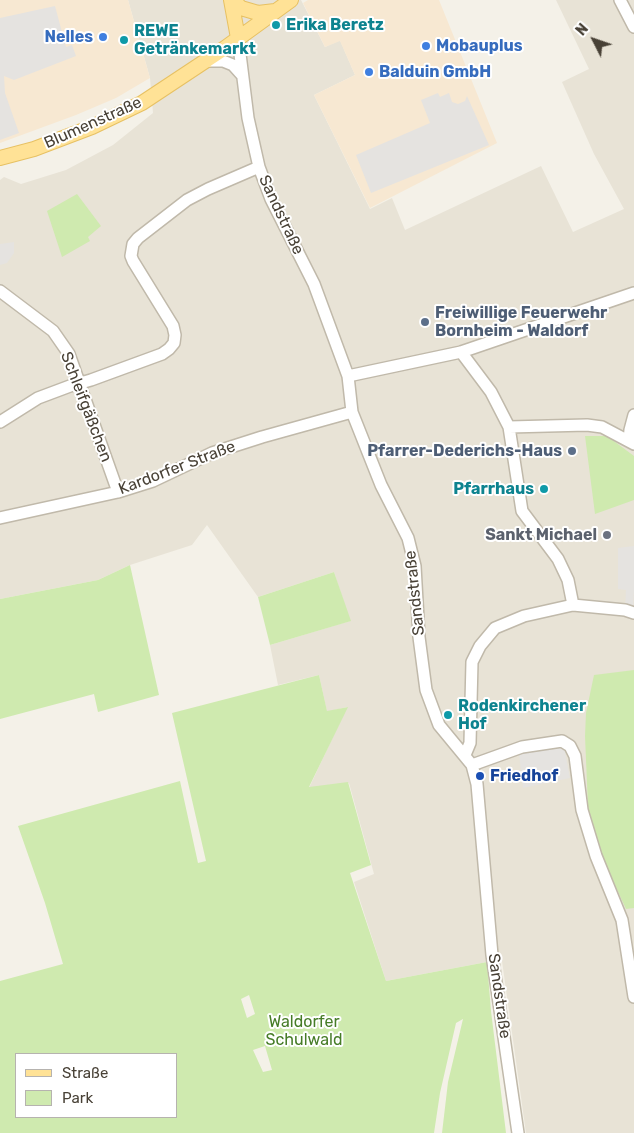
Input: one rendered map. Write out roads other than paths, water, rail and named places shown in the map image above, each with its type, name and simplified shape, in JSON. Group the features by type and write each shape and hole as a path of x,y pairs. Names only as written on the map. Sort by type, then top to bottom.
{"main road":[{"path":"232,0 241,8 258,13 276,11"},
{"path":"232,0 238,38"},
{"name":"Blumenstraße","path":"0,158 34,149 119,115 142,103 206,61 291,0"}],"street":[{"path":"620,0 634,27"},
{"name":"Sandstraße","path":"238,38 248,118 259,167 271,199 314,284 348,376 352,412 381,484 408,538 415,566 419,637 426,690 439,725 472,765 477,784 492,955 518,1133"},
{"path":"206,61 223,62 233,65 242,75"},
{"path":"0,422 38,398 162,354 174,342 173,326 133,261 132,250 134,244 138,238 186,200 259,167"},
{"name":"Schleifgäßchen","path":"0,291 53,331 69,354 118,492"},
{"path":"348,376 461,352 634,293"},
{"path":"461,352 491,392 509,426 522,511 558,559 568,580 573,605"},
{"name":"Kardorfer Straße","path":"0,518 118,492 153,481 212,453 352,412"},
{"path":"632,442 630,430 634,415"},
{"path":"509,426 587,425 602,428 632,442"},
{"path":"465,755 470,743 472,662 480,646 495,628 524,616 573,605 625,610 634,613"},
{"path":"472,765 522,747 562,741 570,746 575,756 582,810 596,856 622,920 634,997"}],"place":[{"name":"Erika Beretz","path":"276,25"},
{"name":"Nelles","path":"103,37"},
{"name":"REWE Getränkemarkt","path":"124,40"},
{"name":"Mobauplus","path":"426,46"},
{"name":"Balduin GmbH","path":"369,72"},
{"name":"Freiwillige Feuerwehr Bornheim - Waldorf","path":"425,322"},
{"name":"Pfarrer-Dederichs-Haus","path":"572,451"},
{"name":"Pfarrhaus","path":"544,489"},
{"name":"Sankt Michael","path":"607,535"},
{"name":"Rodenkirchener Hof","path":"448,715"},
{"name":"Friedhof","path":"480,776"}],"park label":[{"name":"Waldorfer Schulwald","path":"304,1031"}]}
